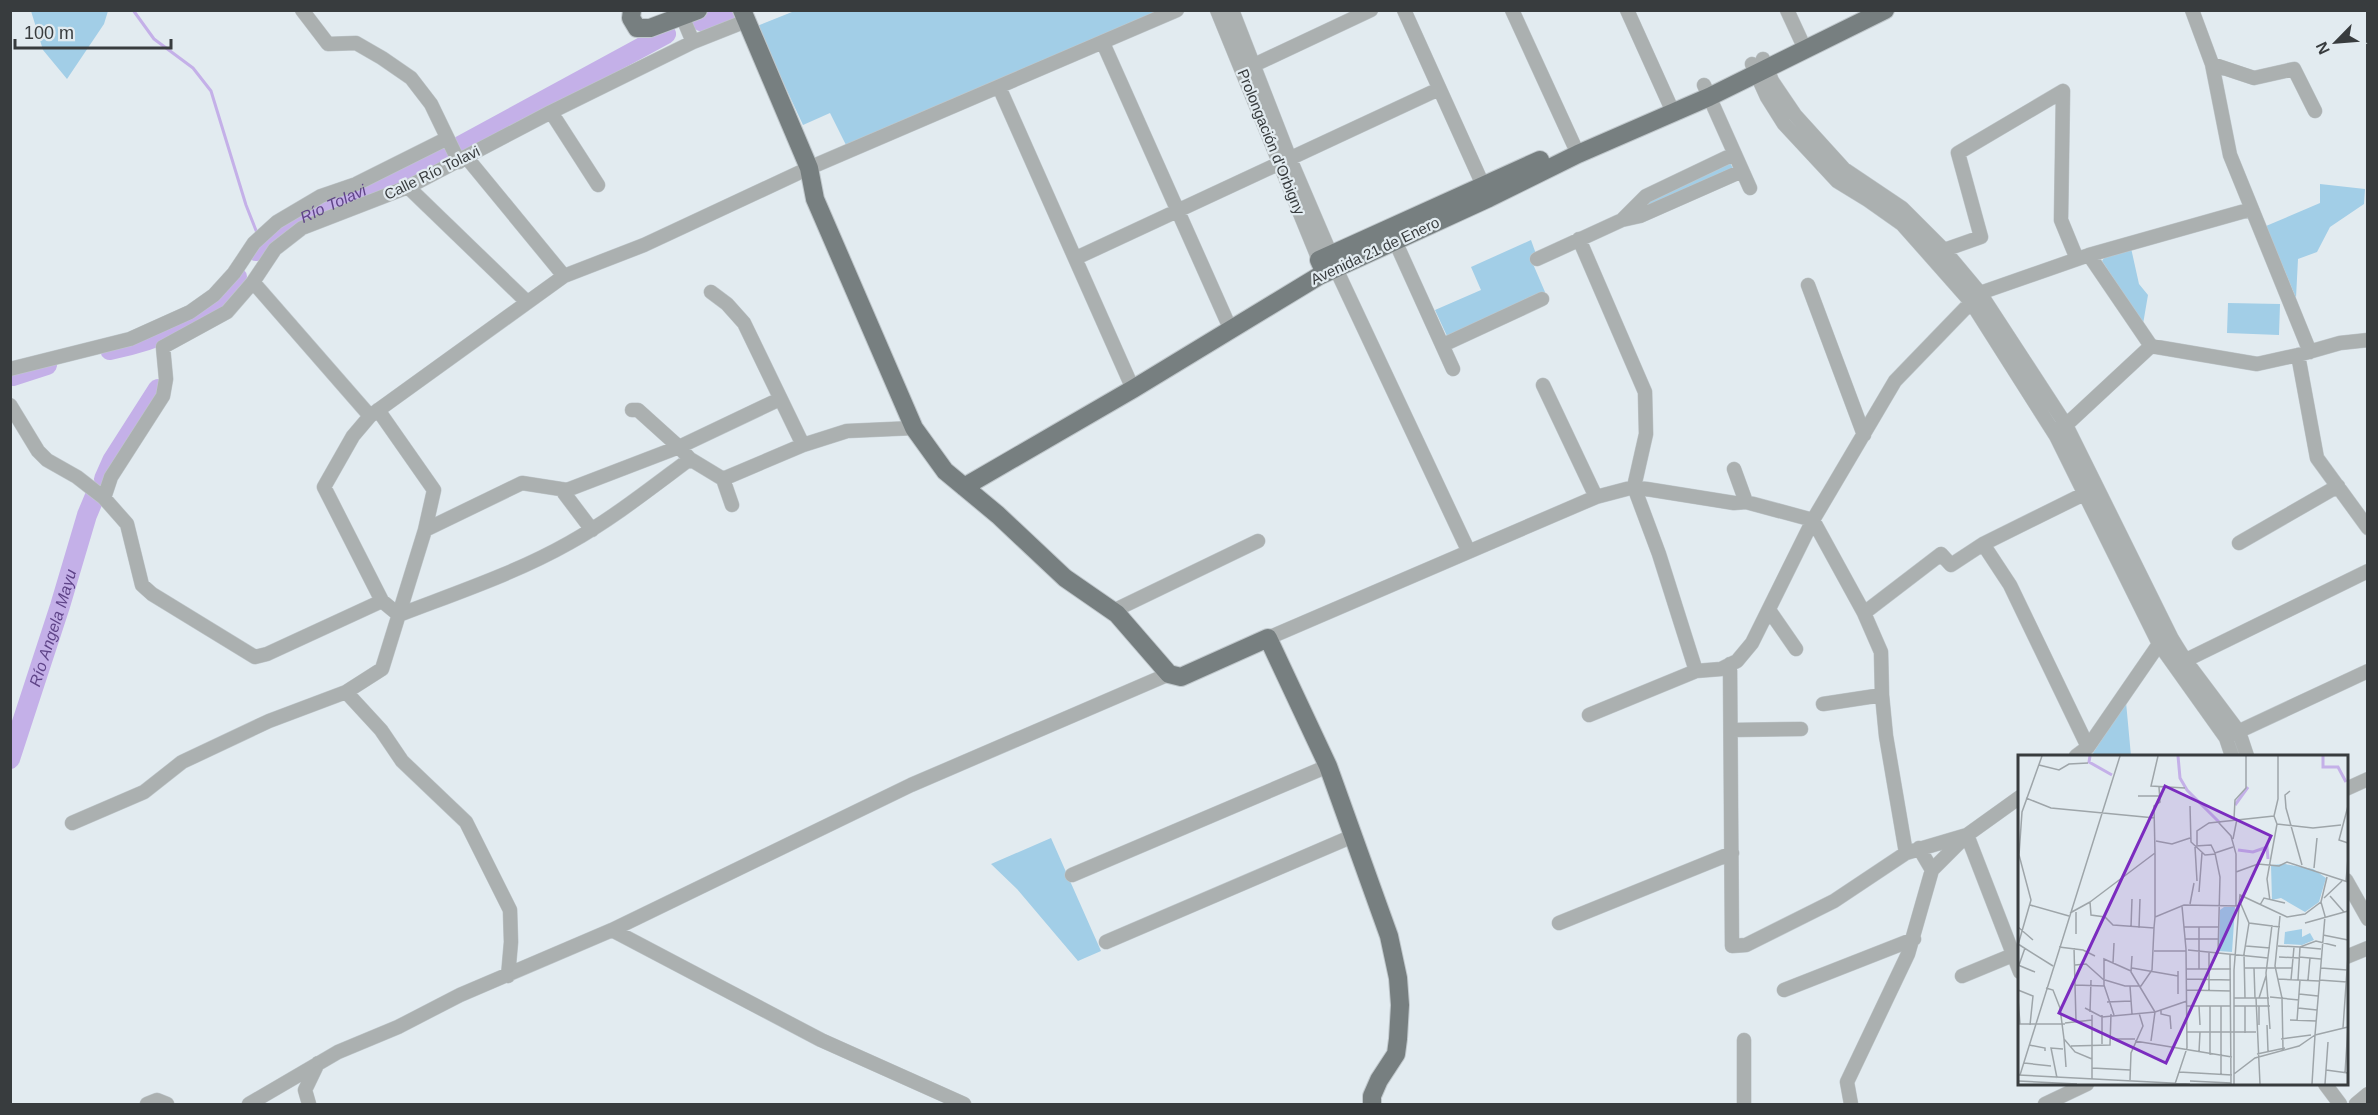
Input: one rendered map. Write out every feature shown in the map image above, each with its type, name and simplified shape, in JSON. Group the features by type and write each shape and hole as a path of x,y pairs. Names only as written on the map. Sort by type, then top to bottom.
{"main road":[{"name":"Avenida 21 de Enero","path":"964,487 1133,389 1328,264 1575,149 1760,66 1805,49 1885,10"},
{"path":"632,14 637,28 650,28 691,13"},
{"path":"744,16 809,168 815,199 914,428 945,471 998,515 1065,578 1113,611 1169,674 1181,677 1268,638 1328,766 1389,936 1398,978 1400,1005 1396,1054 1379,1080 1372,1096 1372,1104"},
{"name":"Avenida 21 de Enero","path":"1328,264 1395,241 1486,192"}],"street":[{"path":"302,10 328,44 356,43 382,57 411,78 431,104 446,139 462,160 564,276"},
{"path":"399,615 382,601 324,487 353,436 374,413 526,301 564,276 644,245 809,168 1177,10"},
{"name":"Prolongación d'Orbigny","path":"1217,10 1328,264 1468,550"},
{"name":"Prolongación d'Orbigny","path":"1232,10 1254,65 1284,162"},
{"path":"1254,65 1371,10"},
{"path":"1404,10 1486,192"},
{"path":"1512,10 1575,149"},
{"path":"1627,10 1671,106"},
{"path":"1787,10 1805,49"},
{"path":"2192,10 2212,64 2230,155 2304,353 2317,458 2367,528"},
{"path":"691,13 693,42"},
{"name":"Calle Río Tolavi","path":"104,498 111,477 163,396 166,379 163,347 227,312 253,282 275,249 302,228 408,187 551,112 744,16"},
{"path":"1103,42 1230,328"},
{"path":"2212,64 2254,78 2294,69 2315,111"},
{"path":"1760,66 1767,97 1784,124 1837,181 1902,224 1939,254 1975,297 2059,428 2165,642 2246,755"},
{"path":"999,87 1133,389"},
{"path":"1076,258 1440,89"},
{"path":"1706,91 1750,188"},
{"path":"1939,254 1981,237 1958,153 2063,91 2061,220 2083,257 2151,345 2257,363 2340,343 2367,340"},
{"path":"551,112 598,185"},
{"name":"Calle Río Tolavi","path":"10,369 130,339 190,312 214,295 234,273 254,243 277,222 321,196 356,184 446,139"},
{"path":"1623,220 1646,196 1734,154"},
{"path":"1537,259 1623,220 1640,216 1742,171"},
{"path":"408,187 526,301"},
{"path":"1590,716 1696,671 1721,669 1737,661 1752,644 1813,520 1895,381 1975,297 2083,257 2252,209"},
{"path":"1579,239 1645,392 1646,434 1634,487 1659,554 1696,671"},
{"path":"1395,241 1453,369"},
{"path":"72,823 144,792 182,762 270,721 346,692 382,669 425,530 434,490 374,413 253,282"},
{"path":"1808,285 1864,435"},
{"path":"711,292 727,304 744,323 802,445"},
{"path":"1443,345 1542,299"},
{"path":"2059,428 2151,345"},
{"path":"1543,385 1596,497"},
{"path":"425,530 522,483 567,490 679,447 780,399"},
{"path":"10,405 38,451 47,460 77,477 104,498 127,524 142,585 152,594 255,657 267,654 382,601"},
{"path":"632,410 638,410 690,459 723,479 732,505"},
{"path":"723,479 802,445 847,431 914,428"},
{"path":"399,615 501,575 567,545 592,530 690,459"},
{"path":"1734,469 1746,502"},
{"path":"2239,543 2338,486"},
{"path":"1268,638 1468,550 1596,497 1634,487 1734,503 1746,502 1813,520 1863,613 1881,652 1886,736 1913,851 1932,870"},
{"path":"561,489 592,530"},
{"path":"1863,613 1941,555 1952,565 1983,544 2091,491"},
{"path":"1113,611 1258,541"},
{"path":"1983,544 2010,585 2088,747"},
{"path":"2179,663 2367,571"},
{"path":"1768,610 1796,649"},
{"path":"2077,755 2088,747 2165,642"},
{"path":"1730,664 1732,946 1746,945 1834,901 1913,851 1967,835"},
{"path":"2232,735 2367,671"},
{"path":"249,1104 318,1063 460,995 612,930 910,785 1169,674"},
{"path":"346,692 381,730 402,761 466,822 510,910 511,942 508,976"},
{"path":"1823,704 1882,695"},
{"path":"1732,730 1801,729"},
{"path":"2232,735 2232,755"},
{"path":"1072,875 1328,766"},
{"path":"2348,788 2367,779"},
{"path":"1851,1104 1847,1082 1914,939 1932,870 1967,835 2018,798"},
{"path":"1962,976 2016,953 1967,835"},
{"path":"1106,942 1353,836"},
{"path":"1559,923 1732,852"},
{"path":"2348,884 2367,919"},
{"path":"612,930 820,1040 964,1104"},
{"path":"1784,990 1914,939"},
{"path":"2348,956 2367,948"},
{"path":"1744,1040 1744,1104"},
{"path":"309,1104 305,1090 318,1063"},
{"path":"2326,1085 2340,1104"},
{"path":"2045,1104 2070,1087"},
{"path":"2356,1104 2367,1094"},
{"path":"147,1104 157,1100 166,1104"}],"shaded area":[{"path":"31,10 108,11 104,24 67,79 43,50"},
{"path":"797,10 1161,11 846,145 830,113 803,125 757,26"},
{"path":"1729,161 1734,170 1645,210 1649,199"},
{"path":"2320,184 2365,189 2364,204 2330,227 2317,252 2298,259 2296,298 2266,226 2320,203"},
{"path":"1531,240 1536,254 1530,257 1545,292 1447,336 1435,310 1481,290 1471,267"},
{"path":"2131,248 2139,284 2148,295 2143,324 2102,261 2106,255"},
{"path":"2228,303 2280,304 2279,335 2227,333"},
{"path":"2126,702 2131,755 2094,755"},
{"path":"1051,838 1101,951 1078,961 1017,889 991,864"}],"waterway":[{"path":"133,10 154,39 193,68 211,91 246,205 257,233"},
{"name":"Río Tolavi","path":"701,21 729,10"},
{"name":"Río Tolavi","path":"256,251 261,243 289,223 460,146 666,34"},
{"name":"Río Tolavi","path":"110,350 139,343 183,326 209,309 237,277"},
{"name":"Río Tolavi","path":"13,376 47,365"},
{"name":"Río Angela Mayu","path":"104,479 112,461 158,389"},
{"name":"Río Angela Mayu","path":"10,759 95,496"}]}
